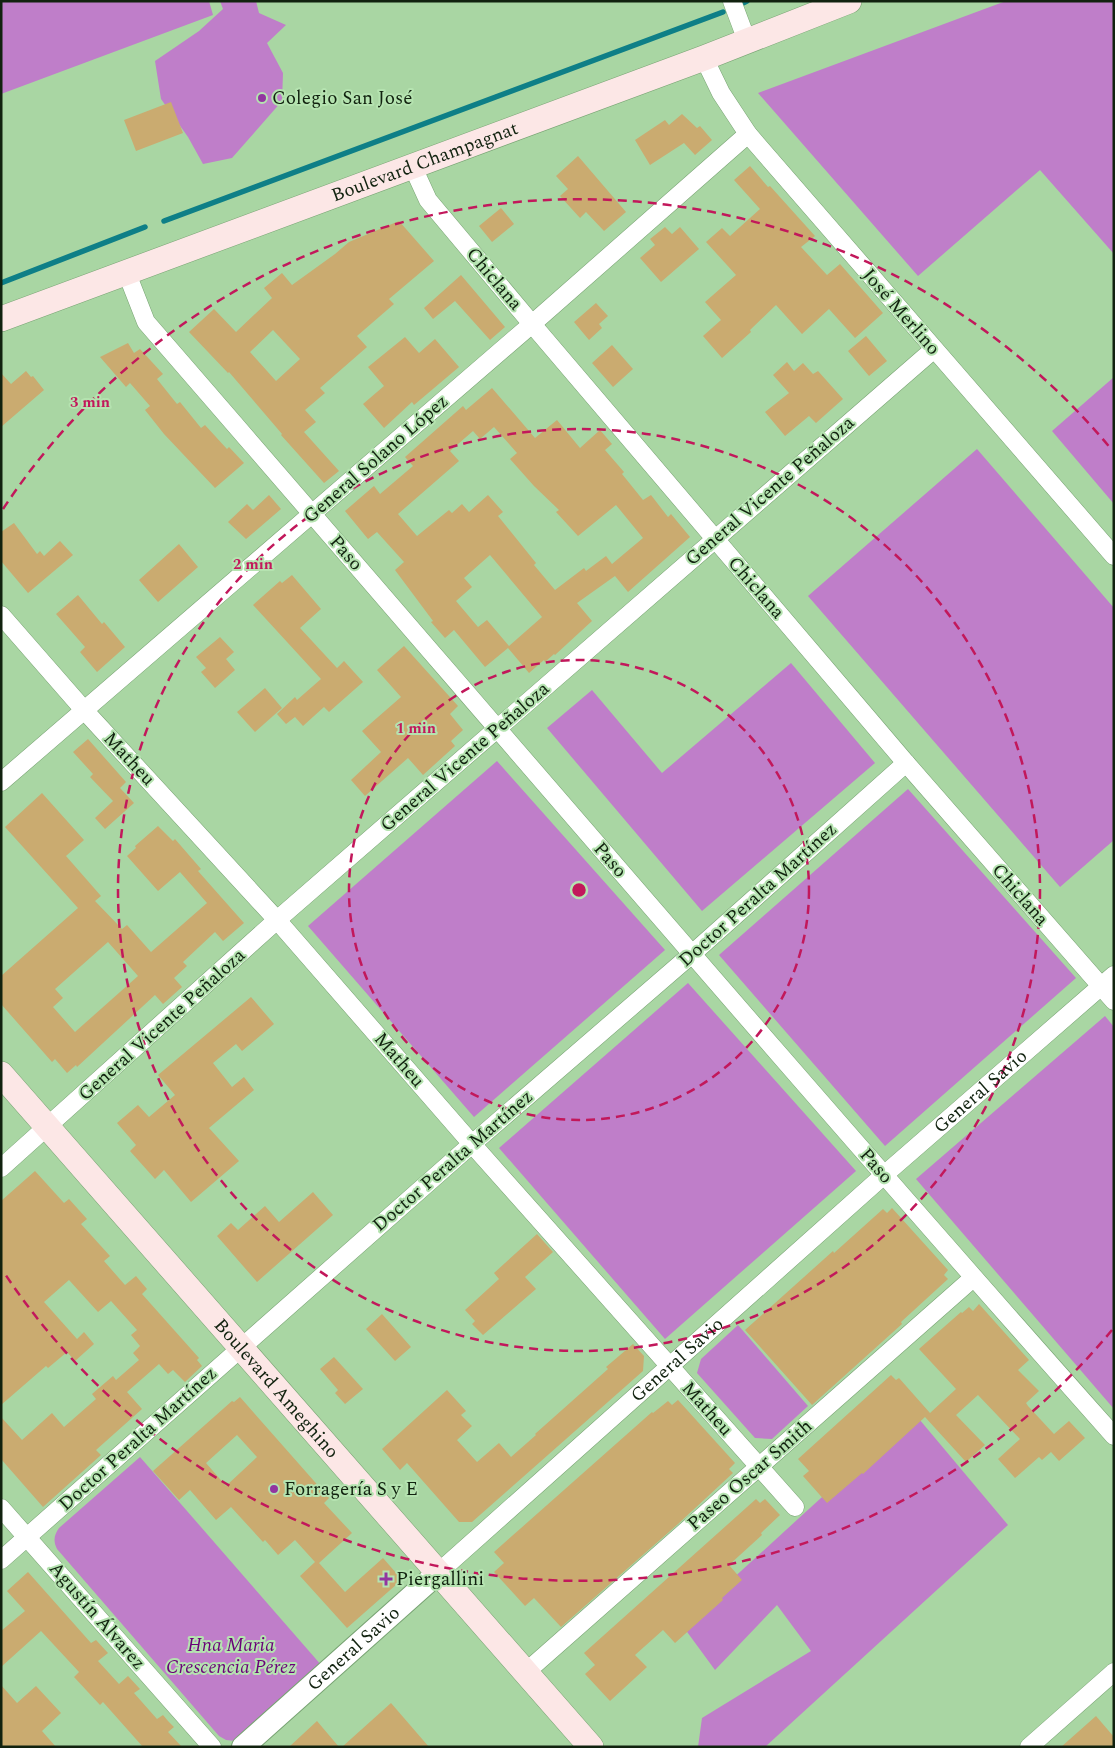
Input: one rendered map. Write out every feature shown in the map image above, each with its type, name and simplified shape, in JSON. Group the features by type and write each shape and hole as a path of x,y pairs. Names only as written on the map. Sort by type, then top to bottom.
{"main road":[{"name":"Boulevard Champagnat","path":"1,319 704,58 848,1"},
{"name":"Boulevard Ameghino","path":"1,1074 591,1747"}],"street":[{"path":"732,1 747,41"},
{"name":"José Merlino","path":"704,58 721,94 748,134 933,350 1114,556"},
{"name":"General Solano López","path":"1,782 532,324 748,134"},
{"name":"Chiclana","path":"412,165 428,200 532,324 906,763 1107,981 1114,1001"},
{"name":"Paso","path":"126,271 146,322 973,1278 1114,1436"},
{"name":"General Vicente Peñaloza","path":"1,1168 48,1128 277,920 933,350"},
{"name":"Matheu","path":"1,616 84,710 277,920 472,1144 795,1507"},
{"name":"Doctor Peralta Martínez","path":"1,1560 472,1144 692,954 906,763"},
{"name":"General Savio","path":"243,1747 884,1175 1107,981"},
{"name":"Paseo Oscar Smith","path":"526,1672 973,1278"},
{"name":"Agustín Álvarez","path":"1,1508 212,1747"},
{"path":"1029,1747 1114,1672"}],"green space":[{"path":"1,1 209,1 213,15 1,94"},
{"path":"220,1 256,1 259,13 286,25 267,43 283,73 282,101 232,158 203,164 188,137 161,99 155,61 199,31 223,9"},
{"path":"1006,1 1114,1 1114,254 1040,170 918,276 758,93"},
{"path":"1114,377 1114,504 1052,431"},
{"path":"977,449 1114,608 1114,840 1060,887 808,596"},
{"path":"791,663 875,763 702,911 547,728 592,690 662,773"},
{"path":"497,761 665,950 474,1117 308,926"},
{"path":"908,789 1076,978 885,1146 719,955"},
{"path":"688,983 856,1171 665,1339 499,1148"},
{"path":"1105,1016 1114,1027 1114,1409 916,1179"},
{"path":"738,1325 808,1406 772,1439 755,1438 697,1373 701,1359"},
{"path":"914,1413 1008,1525 765,1747 698,1747 702,1718 811,1651 777,1605 715,1670 682,1625"},
{"name":"Hna Maria Crescencia Pérez","path":"140,1457 322,1666 236,1741 226,1740 219,1736 57,1549 55,1538 59,1528"}],"building":[{"path":"171,102 183,133 136,151 124,120"},
{"path":"682,114 697,128 700,126 712,140 695,155 684,143 650,165 635,140 665,120 669,125"},
{"path":"578,156 626,212 604,231 586,212 580,218 560,196 568,189 556,176"},
{"path":"750,166 815,236 801,247 827,275 840,264 883,313 855,338 829,309 802,334 776,305 750,330 751,332 722,358 703,336 721,320 705,302 736,275 706,242 722,228 730,236 760,209 734,180"},
{"path":"501,208 514,224 492,242 479,226"},
{"path":"399,221 434,261 389,299 394,304 357,336 367,347 320,388 325,393 305,410 316,422 304,432 339,471 324,483 229,372 189,332 214,309 236,332 272,298 264,288 282,273 292,285 349,242","holes":["273,330 300,359 276,381 250,352"]},
{"path":"665,227 672,234 680,227 699,249 661,282 640,258 655,245 650,239"},
{"path":"461,275 505,327 490,340 455,301 433,319 424,308"},
{"path":"596,303 608,316 599,324 602,328 589,340 574,322"},
{"path":"866,336 887,361 869,376 848,351"},
{"path":"405,337 419,353 435,339 459,367 414,405 412,402 384,428 363,404 384,386 368,367"},
{"path":"128,343 134,353 140,349 163,374 157,379 177,404 180,402 201,428 205,425 227,449 229,447 244,463 215,488 164,434 145,410 150,406 130,383 126,387 100,357"},
{"path":"612,345 633,369 613,387 592,363"},
{"path":"787,362 794,371 803,363 813,374 818,371 843,399 816,423 809,416 785,436 765,412 789,393 773,375"},
{"path":"26,371 31,377 33,376 44,390 1,427 1,373 11,384"},
{"path":"492,388 535,438 557,420 580,448 600,430 612,444 605,450 624,472 622,474 643,500 651,495 668,517 671,514 690,537 628,592 615,576 577,603 592,621 555,655 545,662 544,660 529,673 508,648 485,667 454,630 445,638 431,622 433,621 395,570 404,562 377,532 368,539 345,511 374,486 380,494 413,466 405,457 463,406 466,410","holes":["494,427 517,453 510,459 559,510 556,512 578,536 616,505 643,538 612,564 606,556 586,571 584,568 555,590 498,516 503,512 488,495 469,512 462,504 452,513 449,510 417,536 398,514 459,461 450,451 473,431 480,439","490,555 542,617 509,646 487,620 478,627 456,601 472,587 464,578"]},
{"path":"269,495 281,509 246,539 228,522 247,504 253,510"},
{"path":"14,523 37,554 40,551 44,556 60,541 73,555 28,593 1,561 1,532"},
{"path":"179,544 198,567 158,602 139,580"},
{"path":"292,575 321,609 300,628 337,668 344,661 363,682 329,712 324,707 303,726 295,717 286,724 277,714 295,697 297,700 321,679 253,605 280,581 282,583"},
{"path":"78,595 102,624 104,622 125,647 97,672 80,652 85,647 56,614"},
{"path":"220,637 234,652 226,659 235,670 215,688 201,672 206,668 196,657"},
{"path":"404,646 458,706 450,714 463,730 451,741 455,746 423,775 408,758 365,796 351,780 381,752 362,731 401,697 377,670"},
{"path":"265,688 282,708 255,732 237,712"},
{"path":"88,739 126,782 120,788 134,803 105,829 95,818 113,801 90,777 93,774 73,752"},
{"path":"42,793 84,840 66,856 101,896 95,901 122,929 127,925 151,952 207,903 180,872 158,891 127,856 136,848 135,846 158,826 173,841 175,839 201,869 198,871 244,923 223,941 215,932 183,962 187,966 174,978 182,987 163,1004 155,995 77,1067 76,1065 67,1073 55,1059 52,1062 1,1004 1,976 78,908 5,827","holes":["108,942 138,976 75,1032 53,1007 63,998 55,989"]},
{"path":"251,997 274,1024 242,1051 236,1044 213,1063 232,1087 244,1077 254,1090 209,1128 239,1161 191,1202 164,1170 155,1179 130,1151 136,1145 117,1123 138,1105 149,1117 175,1095 158,1075"},
{"path":"35,1171 64,1203 69,1199 87,1219 81,1224 110,1256 104,1261 125,1285 136,1276 147,1289 142,1294 199,1358 197,1360 202,1366 185,1382 173,1370 168,1374 159,1364 127,1392 142,1409 96,1450 101,1455 43,1507 1,1459 1,1417 22,1440 52,1413 64,1427 96,1399 92,1394 113,1376 116,1380 139,1360 133,1353 140,1346 131,1335 137,1330 111,1301 98,1312 69,1280 44,1302 77,1339 84,1332 94,1344 75,1361 67,1352 48,1368 46,1366 1,1405 1,1201"},
{"path":"313,1192 333,1215 257,1282 217,1236 231,1223 238,1230 265,1206 279,1222"},
{"path":"892,1208 948,1270 944,1275 948,1279 901,1322 902,1324 812,1405 745,1330 883,1209 887,1213"},
{"path":"537,1234 553,1252 525,1277 536,1289 483,1335 472,1324 475,1321 465,1310 499,1279 494,1273"},
{"path":"979,1304 1029,1360 1018,1370 1039,1391 1026,1403 1028,1406 1054,1434 1069,1421 1085,1438 1059,1461 1051,1452 1042,1460 1039,1457 1015,1478 998,1459 1020,1439 978,1395 956,1415 985,1445 966,1462 925,1417 863,1474 827,1503 803,1476 809,1471 798,1459 891,1375 896,1380 899,1378 930,1413 956,1389 919,1349 961,1312 969,1307 973,1311"},
{"path":"382,1314 411,1347 395,1361 366,1329"},
{"path":"633,1344 644,1356 643,1371 472,1522 459,1522 407,1463 400,1470 382,1449 447,1390 466,1411 461,1415 472,1426 457,1440 477,1462 499,1443 511,1457"},
{"path":"334,1357 363,1389 345,1404 335,1393 338,1390 320,1369"},
{"path":"240,1397 329,1498 324,1503 352,1533 319,1563 345,1592 383,1558 397,1574 397,1584 347,1628 300,1576 315,1562 295,1540 278,1555 265,1540 263,1542 231,1507 216,1520 190,1490 179,1500 153,1471 232,1401 234,1402","holes":["237,1435 257,1457 226,1486 206,1463"]},
{"path":"678,1400 735,1463 729,1469 733,1473 561,1627 534,1598 525,1606 494,1572 504,1563 494,1552 652,1412 668,1401 672,1405"},
{"path":"756,1499 760,1503 765,1499 780,1515 761,1533 762,1535 729,1565 742,1580 722,1598 723,1600 675,1643 663,1630 635,1655 647,1667 610,1701 585,1674 595,1665 584,1653"},
{"path":"28,1572 91,1643 96,1640 108,1653 98,1661 119,1684 128,1676 140,1689 134,1693 157,1719 163,1715 174,1727 168,1732 182,1747 143,1747 103,1702 100,1705 74,1677 79,1672 41,1631 1,1667 1,1631 25,1611 7,1591"},
{"path":"1,1685 17,1703 36,1686 61,1713 42,1731 56,1747 1,1747"},
{"path":"391,1703 429,1747 342,1747"},
{"path":"1096,1716 1114,1737 1114,1747 1061,1747"},
{"path":"317,1721 339,1747 289,1747"}],"waterway":[{"path":"743,3 747,1"},
{"path":"164,221 723,12"},
{"path":"1,283 145,227"}],"place":[{"name":"Colegio San José","path":"262,98"},
{"name":"Forragería S y E","path":"274,1489"},
{"name":"Piergallini","path":"386,1579"}]}
